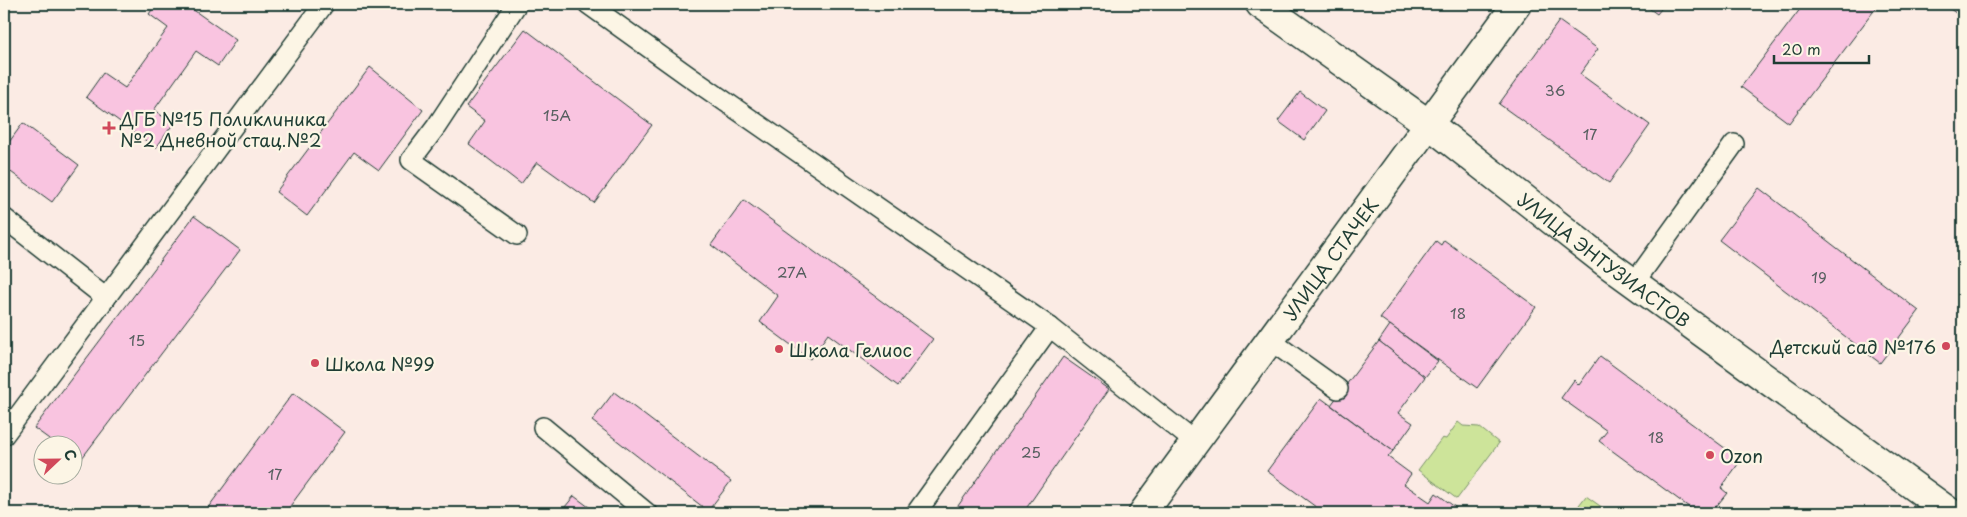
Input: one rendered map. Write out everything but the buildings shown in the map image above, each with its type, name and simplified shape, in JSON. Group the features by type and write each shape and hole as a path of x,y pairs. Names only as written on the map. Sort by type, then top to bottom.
{"street":[{"name":"УЛИЦА ЭНТУЗИАСТОВ","path":"1260,4 1430,125 1634,283 1951,513"},
{"name":"УЛИЦА СТАЧЕК","path":"1144,513 1518,4"}],"lane":[{"path":"4,435 324,4"},
{"path":"517,4 436,126 411,160 517,235"},
{"path":"588,4 695,81 1050,327 1196,443"},
{"path":"1634,283 1734,144"},
{"path":"4,218 106,298"},
{"path":"916,513 1050,327"},
{"path":"1271,341 1338,389"},
{"path":"543,427 647,513"}],"green space":[{"path":"1458,422 1463,426 1479,427 1499,443 1457,499 1418,470 1442,438 1446,439"},
{"path":"1586,496 1610,513 1573,513"}],"place":[{"name":"ДГБ №15 Поликлиника №2 Дневной стац.№2","path":"109,128"},
{"name":"Детский сад №176","path":"1946,346"},
{"name":"Школа Гелиос","path":"779,349"},
{"name":"Школа №99","path":"315,363"},
{"name":"Ozon","path":"1710,455"}]}
